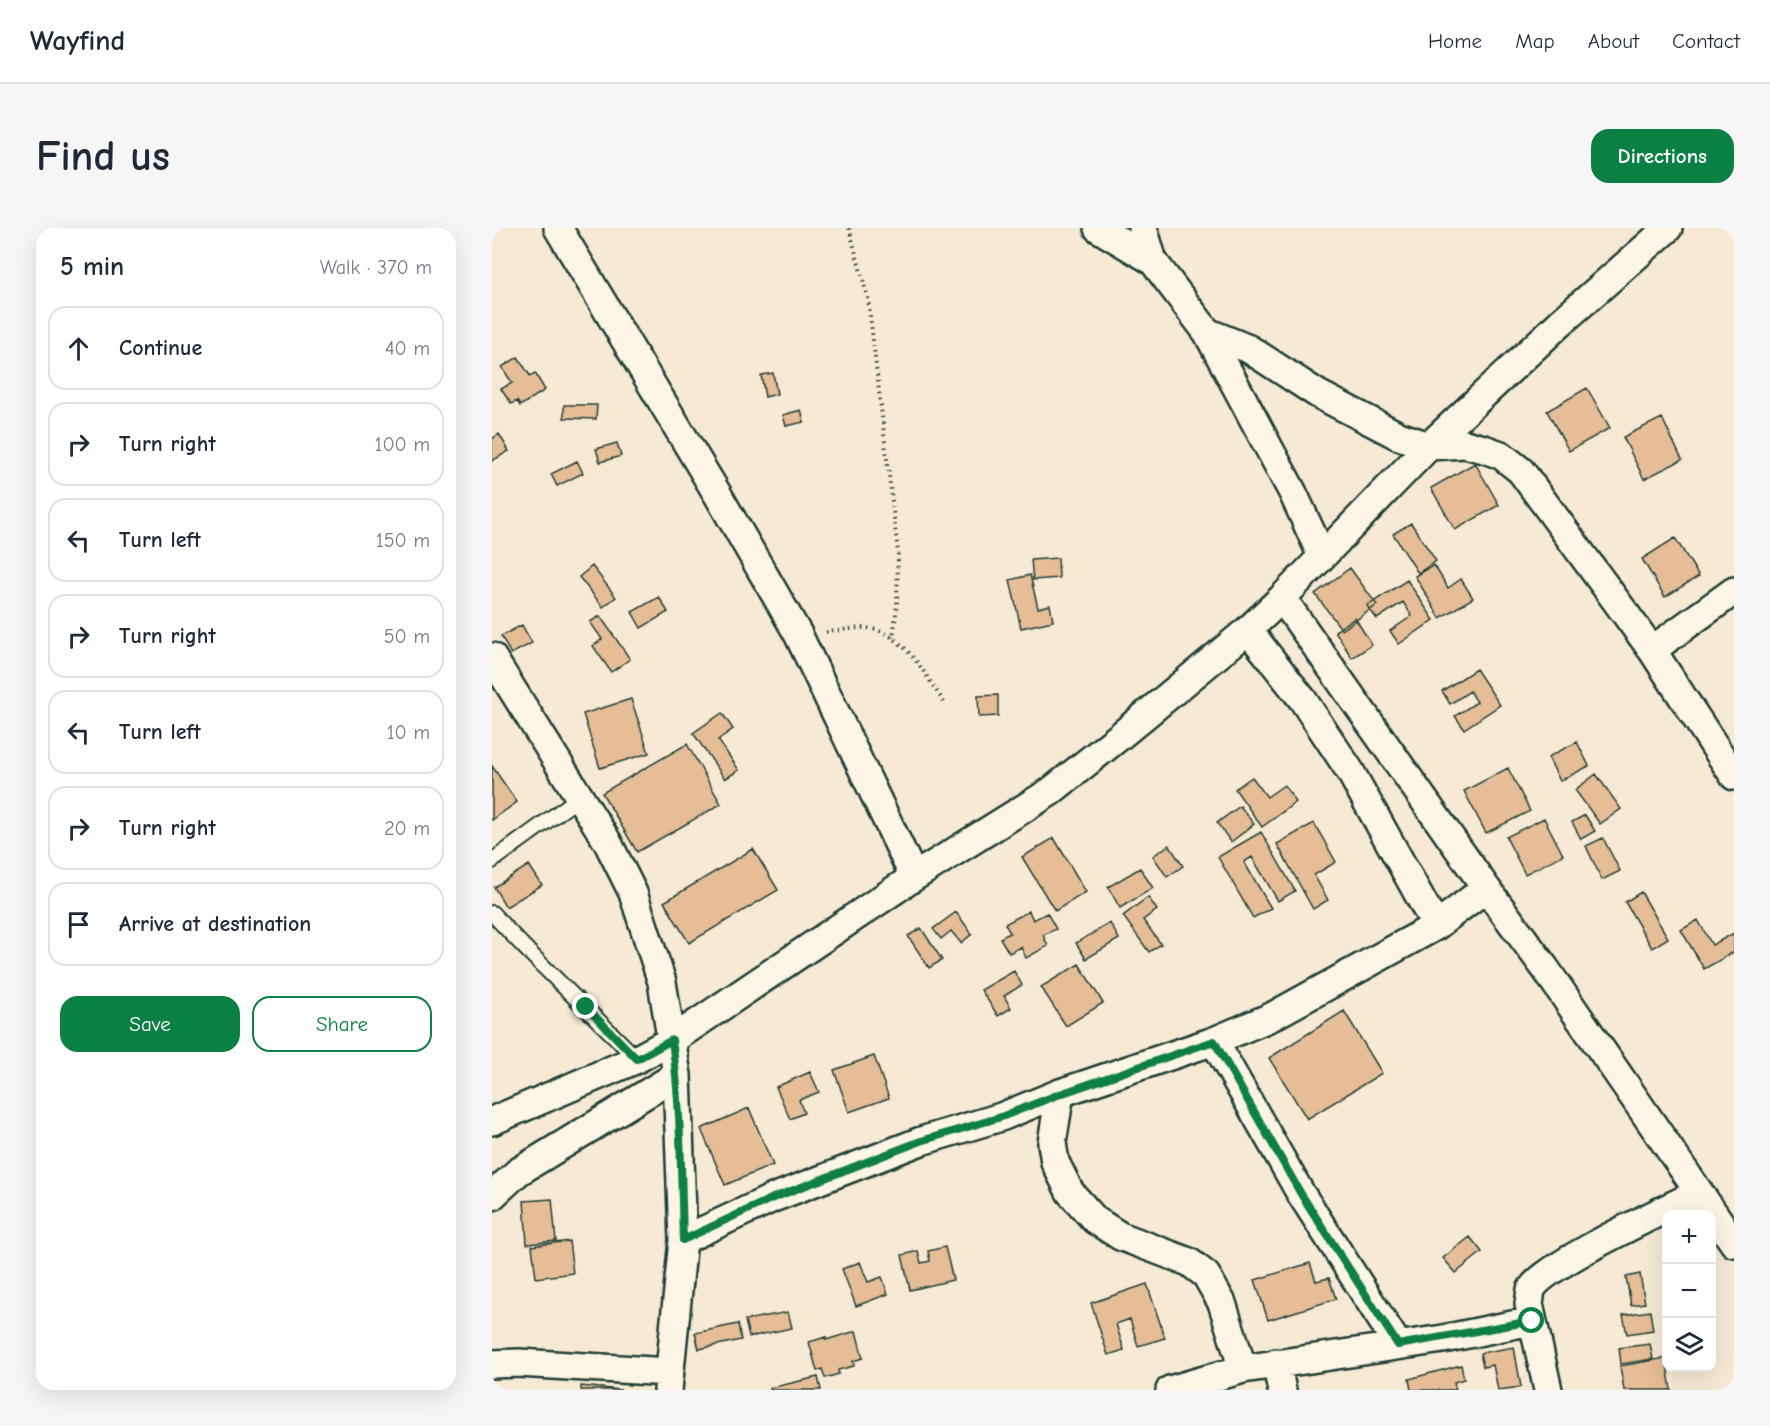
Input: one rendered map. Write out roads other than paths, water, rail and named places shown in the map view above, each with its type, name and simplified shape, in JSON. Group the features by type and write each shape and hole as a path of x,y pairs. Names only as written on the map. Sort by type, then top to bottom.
{"street":[{"path":"558,228 718,495 798,634 914,878"},
{"path":"1098,228 1153,261"},
{"path":"1143,228 1153,261 1207,332 1293,493 1322,556"},
{"path":"492,1122 637,1059 672,1040 914,878 1050,792 1248,630 1429,446 1560,323 1668,228"},
{"path":"1207,332 1250,349 1318,394 1399,436 1429,446 1465,444 1484,449 1501,455 1521,471 1652,650 1734,776"},
{"path":"1652,650 1734,591"},
{"path":"1282,598 1545,968 1734,1244"},
{"path":"1248,630 1297,692 1350,771 1436,926"},
{"path":"492,657 607,842 633,893 662,982 672,1040 677,1076 683,1240 668,1381 519,1363 492,1364"},
{"path":"683,1240 773,1198 921,1141 1001,1117 1060,1094 1214,1041 1271,1017 1436,926 1486,888"},
{"path":"1214,1041 1301,1194 1398,1345"},
{"path":"492,1196 518,1172 677,1076"},
{"path":"1060,1094 1052,1143 1055,1162 1070,1192 1095,1220 1120,1236 1189,1262 1206,1275 1222,1302 1243,1369"},
{"path":"1548,1390 1529,1304 1532,1290 1545,1275 1569,1260 1698,1193"},
{"path":"1170,1390 1243,1369 1532,1321"},
{"path":"1276,1364 1282,1390"}],"lane":[{"path":"492,861 580,797"},
{"path":"492,913 519,943 637,1059"}]}
